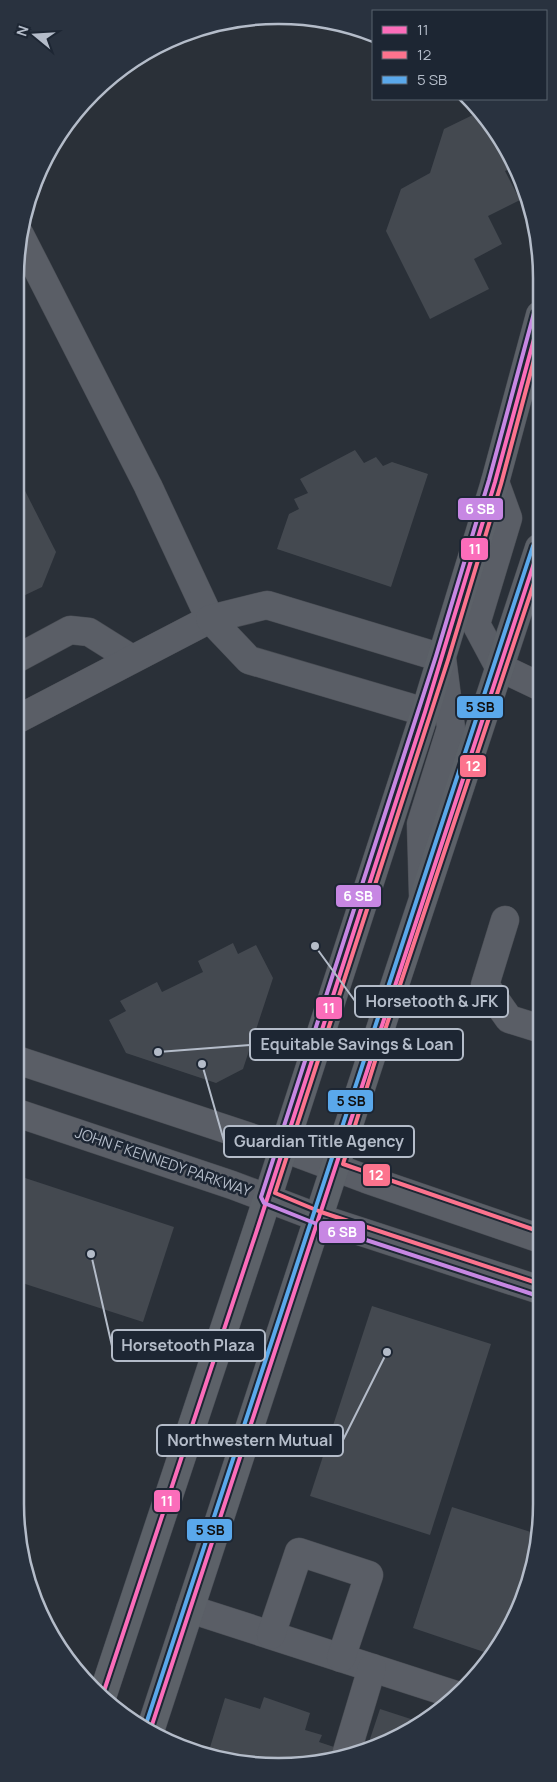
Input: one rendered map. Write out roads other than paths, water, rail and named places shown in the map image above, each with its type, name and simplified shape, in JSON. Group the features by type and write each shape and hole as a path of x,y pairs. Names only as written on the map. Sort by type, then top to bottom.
{"main road":[{"path":"106,1690 425,712 495,482 533,341"},
{"path":"152,1724 533,566"}],"street":[{"path":"26,246 148,486 210,618 248,660 425,712"},
{"path":"495,482 508,518 476,624 499,667 533,683"},
{"path":"24,716 210,618 267,605 442,658 451,728 422,824 423,898"},
{"path":"24,655 70,630 89,632 132,659"},
{"path":"505,920 486,985 508,1018 533,1026"},
{"path":"24,1062 283,1148 335,1168 533,1236"},
{"name":"JOHN F KENNEDY PARKWAY","path":"24,1115 267,1197 319,1218 533,1287"},
{"path":"271,1636 299,1552 368,1575 341,1658"},
{"path":"190,1609 449,1693"},
{"path":"348,1749 372,1668"}],"place":[{"name":"Horsetooth & JFK","path":"315,946"},
{"name":"Equitable Savings & Loan","path":"158,1052"},
{"name":"Guardian Title Agency","path":"202,1064"},
{"name":"Horsetooth Plaza","path":"91,1254"},
{"name":"Northwestern Mutual","path":"387,1352"}]}
